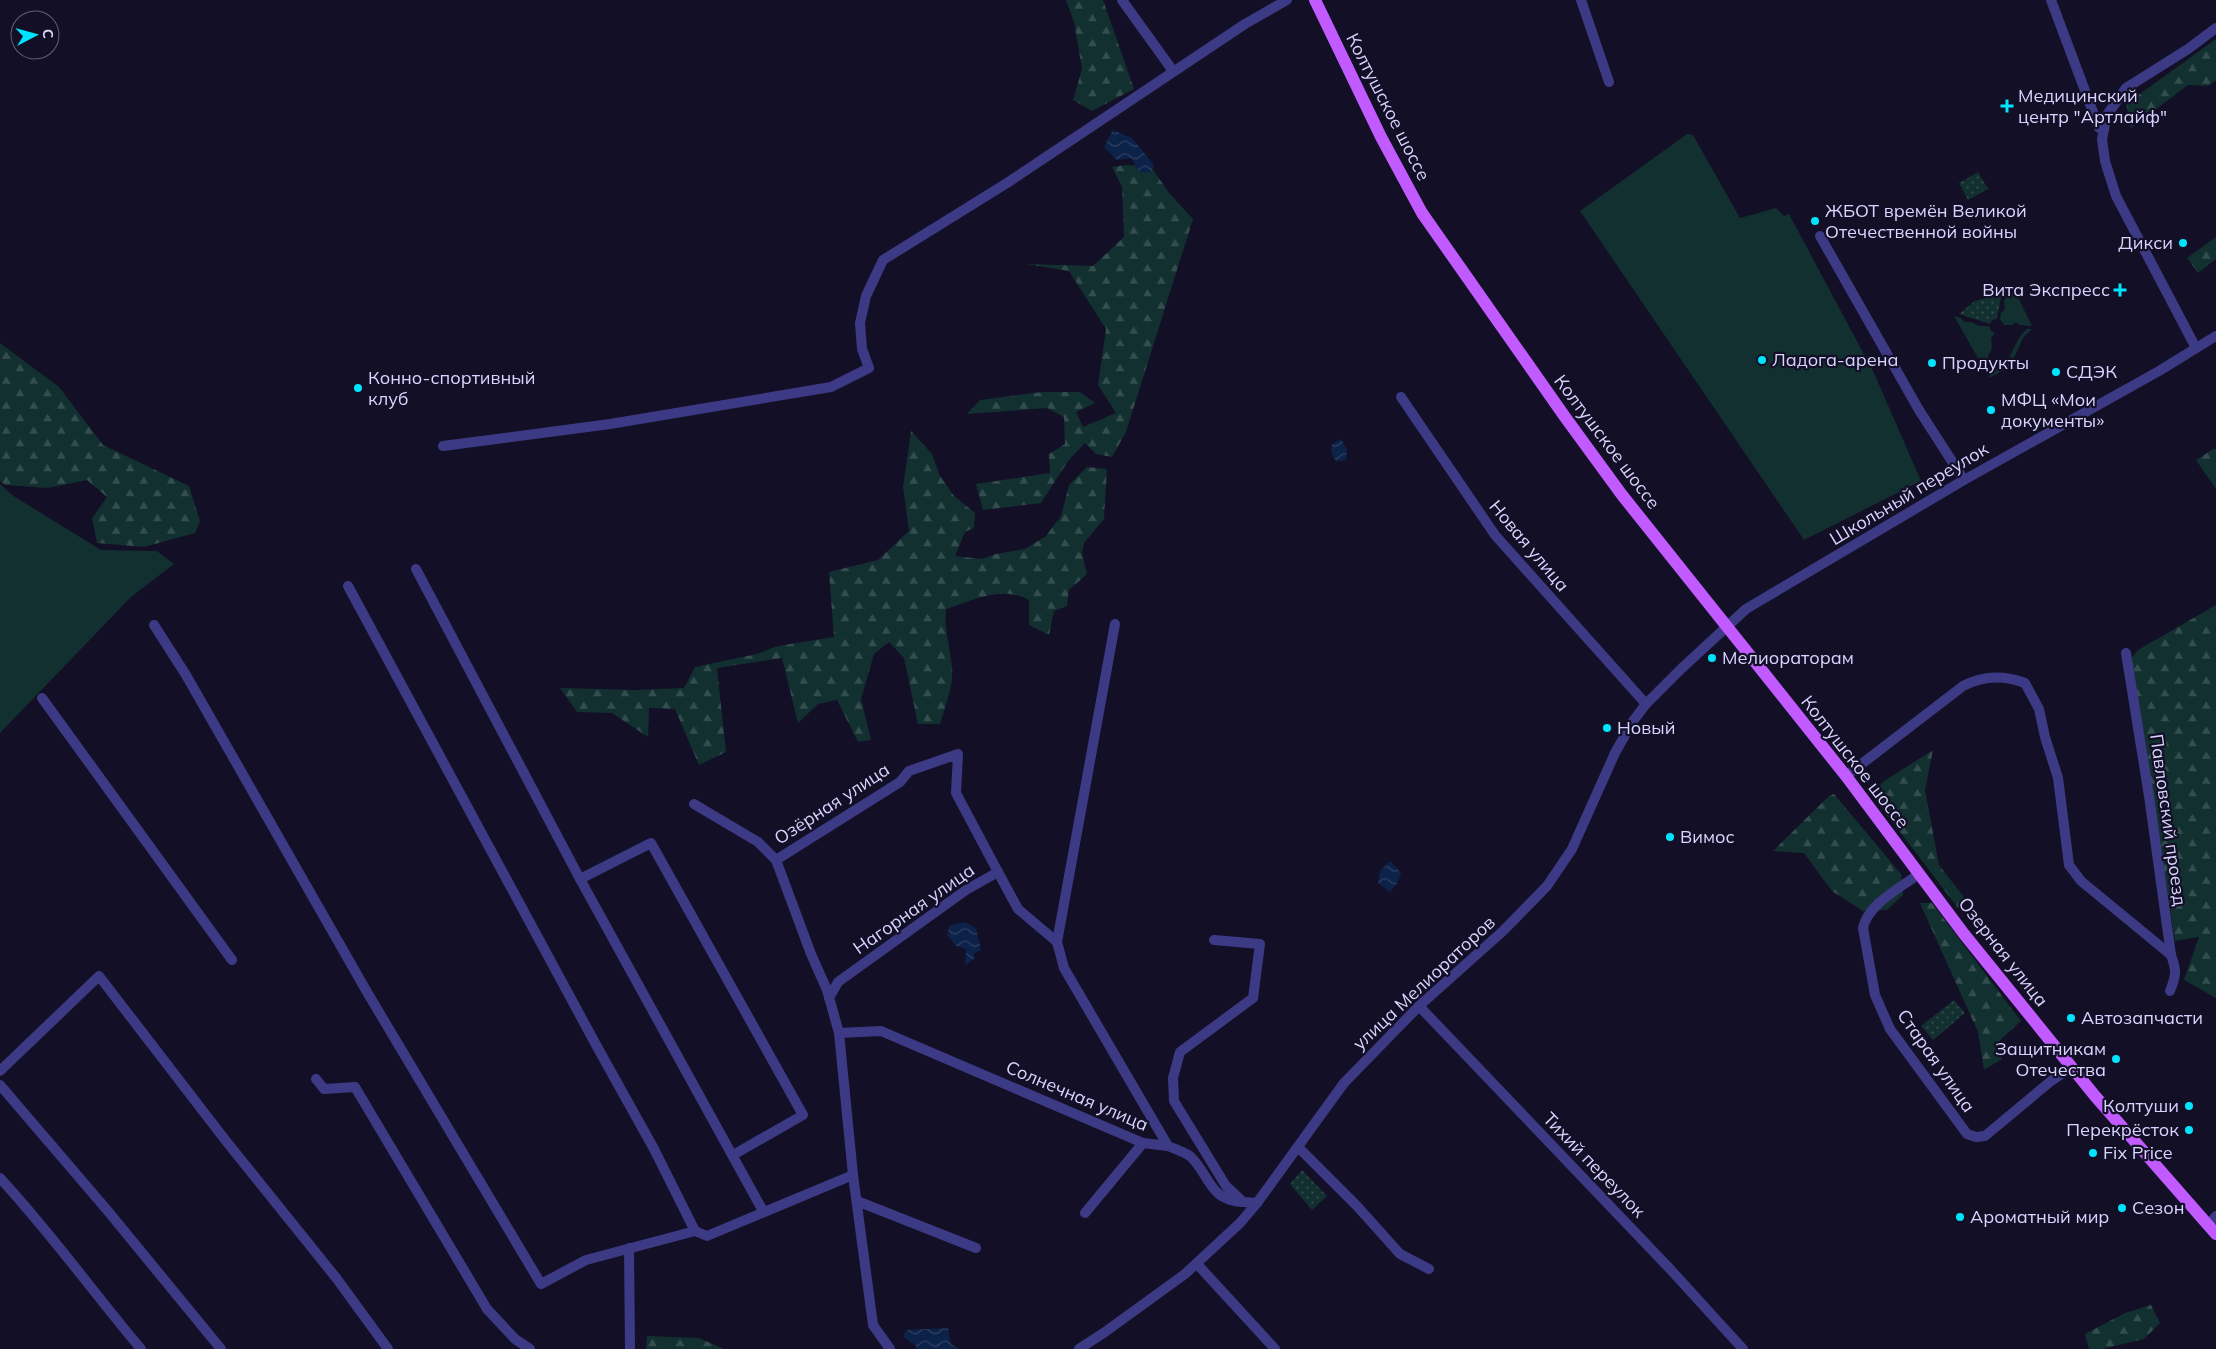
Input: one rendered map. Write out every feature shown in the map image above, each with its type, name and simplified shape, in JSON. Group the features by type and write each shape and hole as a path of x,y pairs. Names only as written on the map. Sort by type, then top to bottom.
{"main road":[{"name":"Колтушское шоссе","path":"1315,0 1381,137 1422,213 1440,240 1588,448 1726,627 1846,776 1919,874"},
{"name":"Озерная улица","path":"1919,874 1964,934 2072,1067 2213,1225"}],"street":[{"path":"1122,0 1173,71"},
{"path":"443,446 610,424 831,387 869,368 862,349 860,323 866,296 883,260 1007,183 1245,24 1287,0"},
{"path":"1581,0 1609,82"},
{"path":"2051,0 2099,128"},
{"path":"2196,348 2116,196 2105,161 2102,139 2107,115 2126,88 2188,49 2216,28"},
{"path":"1820,236 1919,410 1964,480"},
{"name":"Школьный переулок","path":"1726,627 1746,609 1964,480 2216,336"},
{"name":"Новая улица","path":"1402,397 1495,535 1646,704"},
{"path":"416,569 580,879 763,1211"},
{"path":"348,586 654,1149 696,1231 707,1236 853,1175"},
{"path":"1057,942 1115,624"},
{"path":"154,625 186,675 367,992 541,1284 586,1260 696,1231"},
{"name":"улица Мелиораторов","path":"1079,1349 1197,1264 1240,1223 1257,1203 1344,1083 1419,1006 1503,931 1547,886 1572,849 1615,753 1633,721 1646,704 1726,627"},
{"name":"Павловский проезд","path":"2126,653 2150,796 2171,955 2176,976 2170,991"},
{"path":"1846,776 1977,678 2009,677 2025,683 2039,708 2045,737 2058,778 2064,811 2069,865 2081,880 2171,955"},
{"path":"42,698 232,960"},
{"name":"Озёрная улица","path":"890,1349 873,1325 858,1200 853,1175 839,1034 829,998 776,860 900,782 909,770 958,754 956,793 998,872"},
{"path":"694,804 758,842 776,860"},
{"path":"580,879 651,843 802,1115 733,1155"},
{"name":"Нагорная улица","path":"829,998 838,982 966,890 998,872 1018,909 1057,942"},
{"name":"Старая улица","path":"1919,874 1872,909 1865,918 1863,928 1875,995 1896,1037 1967,1134 1976,1138 1985,1136 2072,1067"},
{"path":"1214,940 1260,944 1253,998 1180,1052 1173,1078 1174,1101 1226,1186 1243,1202"},
{"name":"Солнечная улица","path":"1057,942 1064,968 1168,1146"},
{"path":"0,1071 99,976 226,1142 337,1279 388,1349"},
{"name":"Тихий переулок","path":"1419,1006 1670,1269 1743,1349"},
{"name":"Солнечная улица","path":"839,1034 881,1031 1143,1143 1168,1146"},
{"path":"316,1079 324,1089 355,1086 487,1309 514,1339 530,1349"},
{"path":"0,1085 108,1210 221,1349"},
{"path":"1085,1212 1143,1143"},
{"path":"1168,1146 1189,1156 1218,1195 1229,1201 1257,1203"},
{"path":"1298,1147 1357,1206 1400,1254 1429,1270"},
{"path":"0,1178 82,1275 103,1304 141,1349"},
{"path":"858,1200 976,1248"},
{"path":"628,1248 630,1349"},
{"path":"1197,1264 1275,1349"}],"green space":[{"path":"1066,0 1103,0 1134,89 1092,111 1073,100 1082,69 1074,22"},
{"path":"2216,39 2216,80 2208,86 2188,85 2131,128 2126,104"},
{"path":"1687,134 1693,135 1740,218 1776,208 1784,216 1789,214 1874,373 1921,481 1804,540 1580,211"},
{"path":"1126,165 1151,167 1170,194 1193,219 1126,432 1112,457 1096,454 1085,443 1068,461 1041,503 983,510 976,484 1050,473 1049,454 1065,444 1064,417 1047,408 967,414 980,400 1042,392 1080,392 1095,403 1076,412 1083,427 1116,413 1098,385 1106,329 1069,271 1026,264 1093,266 1124,237 1122,187 1112,167"},
{"path":"1978,172 1988,189 1968,200 1959,183"},
{"path":"2216,237 2216,259 2198,273 2187,258"},
{"path":"2007,285 2013,287 2032,326 2020,325 2016,322 2012,325 2004,325 2000,319 2001,313 2005,309 2004,301 2008,294"},
{"path":"2003,288 1997,318 1991,321 1990,324 1959,314 1975,301 1988,297 1995,291"},
{"path":"1954,316 1961,318 1964,322 1972,322 1979,326 1989,326 1991,331 1995,333 1991,338 1992,347 1988,356 1987,374"},
{"path":"2027,329 2032,329 2023,338 2010,367 1989,378 1990,371 2004,364"},
{"path":"0,343 59,387 103,445 189,486 200,521 195,533 144,547 97,543 92,518 107,497 87,480 48,488 5,485 0,481"},
{"path":"911,431 932,454 940,476 954,496 975,513 974,528 965,532 955,556 982,559 996,554 1025,549 1046,536 1061,516 1069,485 1087,467 1107,469 1104,519 1084,543 1082,553 1087,574 1069,590 1067,606 1054,611 1049,635 1029,625 1029,600 1019,596 998,594 977,598 946,609 946,631 951,660 952,681 940,724 918,724 904,658 889,642 874,654 861,699 871,740 858,742 837,700 818,704 798,723 782,658 717,668 726,752 699,765 675,709 649,708 648,737 612,713 577,712 560,688 635,690 684,688 695,667 757,654 778,646 834,637 829,572 878,560 909,531 903,487"},
{"path":"2215,448 2216,450 2216,489 2196,460"},
{"path":"0,484 12,495 101,550 157,551 174,564 131,597 0,733"},
{"path":"2216,605 2216,998 2184,980 2199,937 2175,941 2131,659 2138,650"},
{"path":"1933,750 1925,790 1939,865 1967,901 1958,908 1871,794 1884,781"},
{"path":"1834,794 1901,874 1903,895 1887,910 1863,911 1832,891 1804,853 1773,851 1829,796"},
{"path":"1920,903 1932,903 2021,1021 1998,1042 2002,1059 1984,1070 1978,1032"},
{"path":"1954,1000 1965,1013 1933,1040 1921,1026"},
{"path":"1302,1170 1327,1196 1312,1210 1290,1184"},
{"path":"2151,1305 2160,1323 2144,1339 2102,1349 2089,1349 2085,1334 2125,1313"},
{"path":"647,1336 699,1338 724,1349 646,1349"}],"water":[{"path":"1113,130 1132,138 1154,165 1151,173 1139,172 1131,158 1117,160 1104,147"},
{"path":"1341,439 1347,449 1346,460 1336,462 1331,451 1332,444"},
{"path":"1390,861 1401,873 1396,885 1390,892 1378,883 1380,871"},
{"path":"965,922 976,928 981,950 974,954 974,959 965,965 966,949 956,946 947,935 950,925"},
{"path":"948,1328 951,1344 959,1349 916,1349 916,1346 903,1337 906,1330"}],"place":[{"name":"Медицинский центр \"Артлайф\"","path":"2007,106"},
{"name":"ЖБОТ времён Великой Отечественной войны","path":"1815,221"},
{"name":"Дикси","path":"2183,243"},
{"name":"Вита Экспресс","path":"2120,290"},
{"name":"Ладога-арена","path":"1762,360"},
{"name":"Продукты","path":"1932,363"},
{"name":"СДЭК","path":"2056,372"},
{"name":"Конно-спортивный клуб","path":"358,388"},
{"name":"МФЦ «Мои документы»","path":"1991,410"},
{"name":"Мелиораторам","path":"1712,658"},
{"name":"Новый","path":"1607,728"},
{"name":"Вимос","path":"1670,837"},
{"name":"Автозапчасти","path":"2071,1018"},
{"name":"Защитникам Отечества","path":"2116,1059"},
{"name":"Колтуши","path":"2189,1106"},
{"name":"Перекрёсток","path":"2189,1130"},
{"name":"Fix Price","path":"2093,1153"},
{"name":"Сезон","path":"2122,1208"},
{"name":"Ароматный мир","path":"1960,1217"}]}
